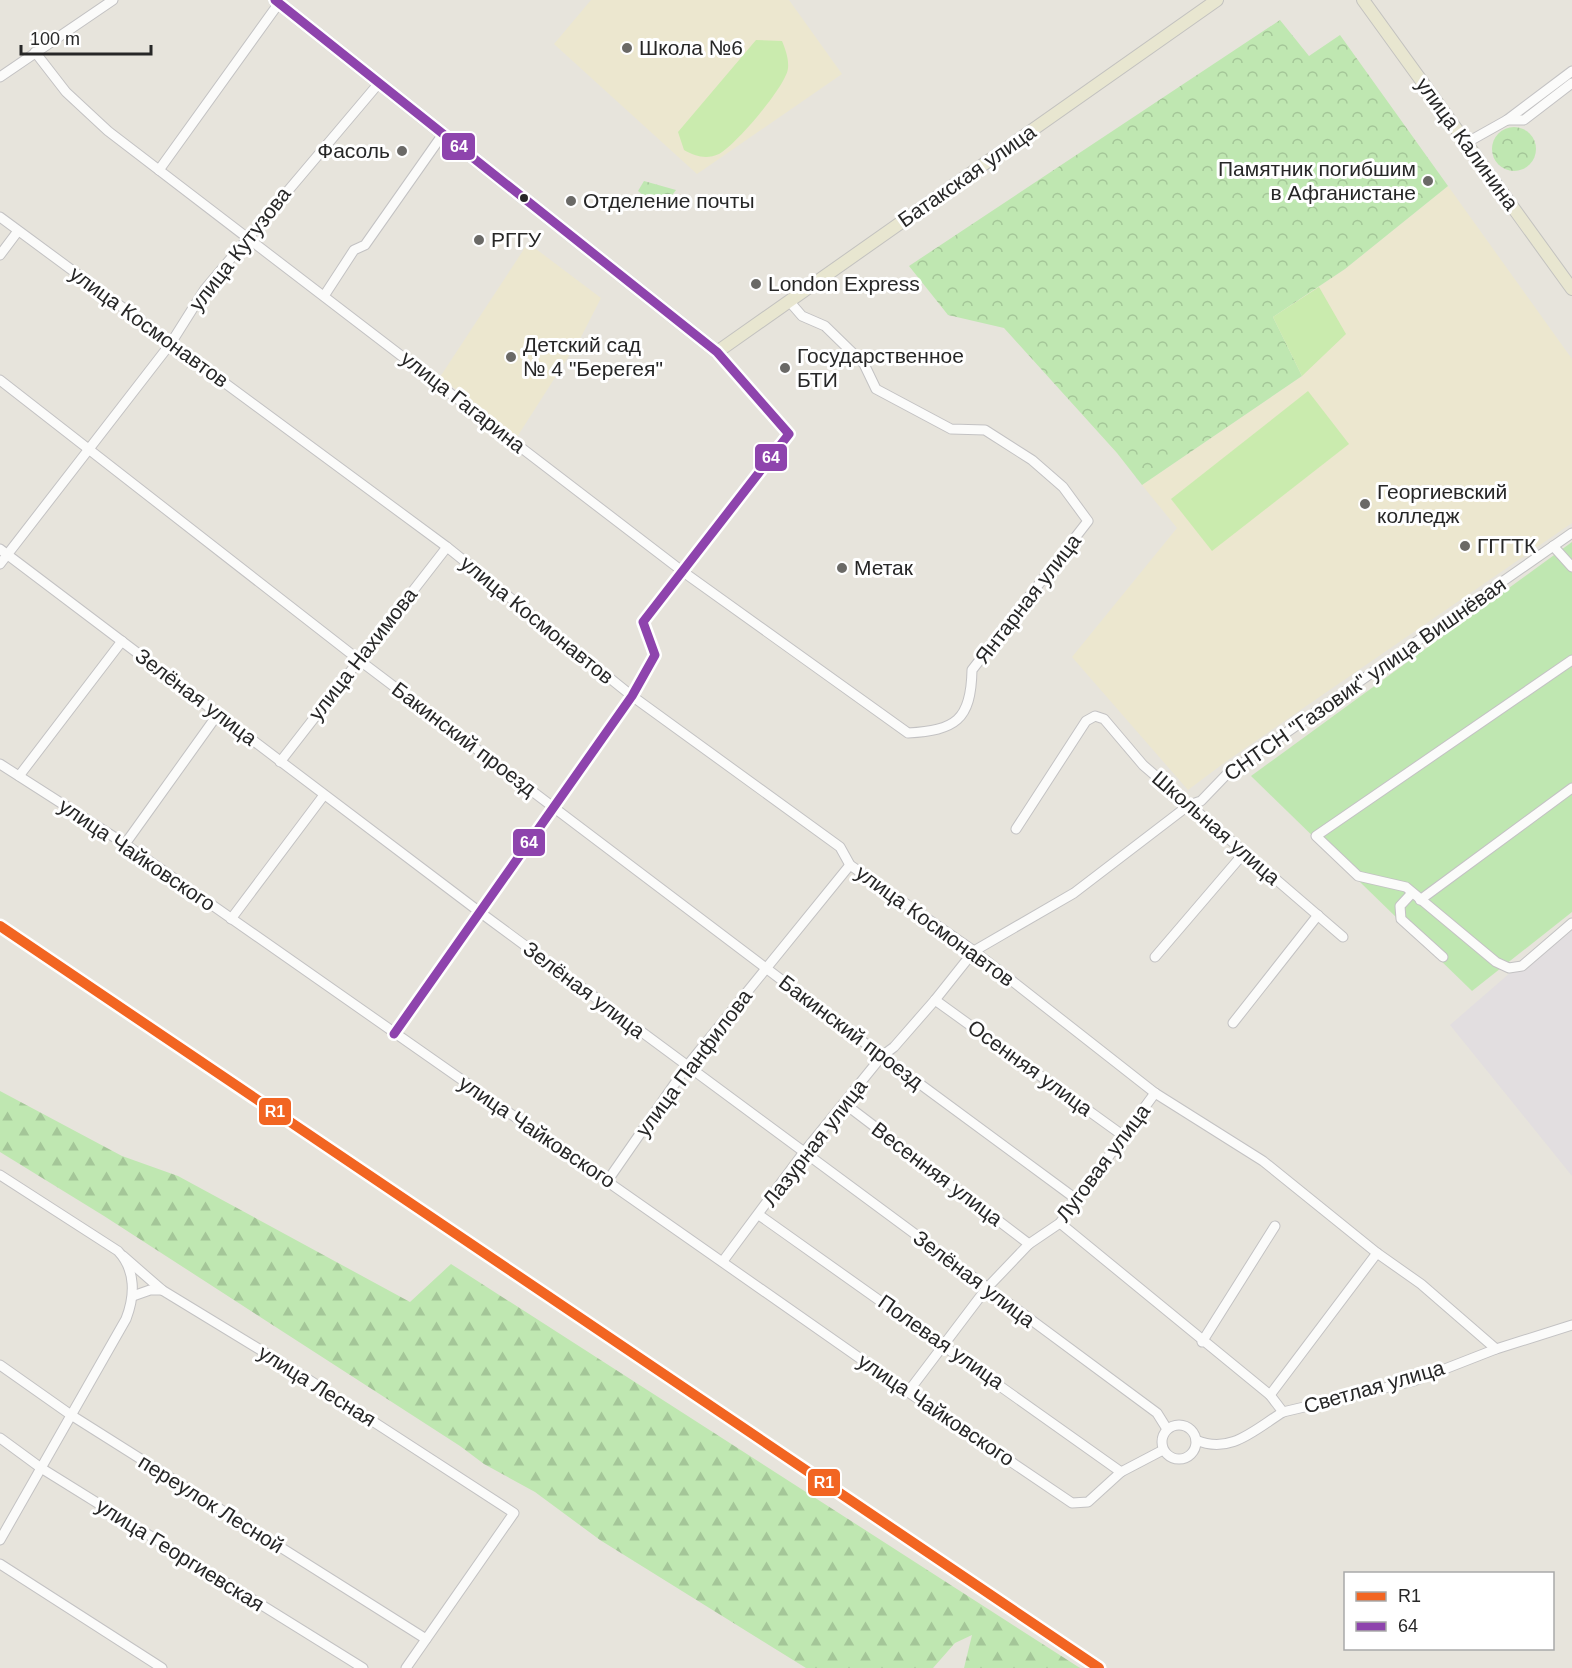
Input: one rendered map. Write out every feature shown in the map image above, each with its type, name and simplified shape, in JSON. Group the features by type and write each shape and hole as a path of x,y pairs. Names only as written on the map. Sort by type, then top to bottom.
{"main road":[{"name":"Батакская улица","path":"717,352 1217,0"},
{"path":"277,2 717,352"},
{"name":"улица Калинина","path":"1367,2 1572,289"}],"street":[{"path":"0,77 113,0"},
{"path":"159,170 277,2"},
{"name":"улица Гагарина","path":"35,52 66,92 108,131 682,571 908,734"},
{"path":"1466,143 1507,120 1572,71"},
{"name":"улица Кутузова","path":"0,564 4,552 171,343 204,289 379,83"},
{"path":"1507,120 1524,120 1572,83"},
{"path":"324,296 354,250 365,245 443,134"},
{"name":"улица Космонавтов","path":"0,217 447,547 632,696 840,847 850,865 974,951 1155,1093 1263,1161 1377,1253 1421,1284 1496,1349"},
{"path":"0,255 18,231"},
{"name":"Янтарная улица","path":"789,301 802,316 825,326 864,364 876,389 951,429 985,430 1032,460 1063,487 1088,522 972,670 972,690 956,724 932,732 908,734"},
{"path":"394,1034 632,696 655,655 643,622 789,434 717,352"},
{"name":"Бакинский проезд","path":"0,381 359,660 882,1056 1076,1199"},
{"name":"СНТСН \"Газовик\" улица Вишнёвая","path":"1189,805 1201,801 1227,774 1572,533"},
{"path":"1553,546 1572,567"},
{"name":"улица Нахимова","path":"279,762 447,547"},
{"name":"Зелёная улица","path":"4,552 481,913 986,1289 1157,1413 1167,1429"},
{"path":"19,776 122,641"},
{"path":"1572,660 1316,836 1358,876 1406,887 1496,962 1509,968 1522,966 1572,923"},
{"path":"125,844 218,714"},
{"name":"Школьная улица","path":"1016,829 1086,721 1095,716 1104,718 1143,765 1343,937"},
{"name":"улица Чайковского","path":"0,764 125,844 908,1392 1072,1503 1088,1502 1121,1472"},
{"path":"1420,900 1572,788"},
{"path":"231,920 324,795"},
{"name":"Лазурная улица","path":"723,1262 804,1152 882,1056 894,1047 974,951 1074,893 1189,805"},
{"path":"1155,957 1244,853"},
{"name":"улица Панфилова","path":"608,1180 687,1066 850,865"},
{"path":"1412,893 1401,906 1401,919 1443,957"},
{"path":"1233,1023 1318,915"},
{"name":"Осенняя улица","path":"935,1000 1125,1137"},
{"name":"Луговая улица","path":"908,1392 986,1289 1029,1244 1060,1223 1155,1093"},
{"name":"Весенняя улица","path":"845,1104 1029,1244"},
{"name":"улица Лесная","path":"0,1175 102,1238 162,1290 300,1374 514,1513 426,1639"},
{"name":"Полевая улица","path":"759,1215 944,1344 1121,1472"},
{"name":"Светлая улица","path":"1060,1223 1202,1342 1270,1395 1283,1412 1414,1380 1496,1349 1572,1325"},
{"path":"1202,1342 1275,1226"},
{"path":"1270,1395 1377,1253"},
{"path":"0,1540 126,1319 133,1296 133,1284 123,1256"},
{"path":"133,1296 150,1290 162,1290"},
{"name":"переулок Лесной","path":"0,1365 71,1416 426,1639"},
{"path":"1196,1440 1211,1446 1230,1444 1283,1412"},
{"path":"1179,1425 1185,1426 1194,1434 1196,1440 1195,1448 1184,1458 1169,1456 1161,1443 1167,1429 1179,1425"},
{"name":"улица Георгиевская","path":"0,1438 41,1468 363,1668"},
{"path":"1121,1472 1164,1450"},
{"path":"0,1564 162,1668"},
{"path":"406,1668 426,1639"}],"shaded area":[{"path":"591,0 789,0 842,74 697,174 554,44"},
{"name":"Георгиевский колледж","path":"1448,186 1572,359 1572,523 1188,790 1072,657 1177,528 1142,485 1302,376 1273,317 1345,269"},
{"name":"Детский сад № 4 \"Берегея\"","path":"528,243 601,298 581,337 517,437 440,377"},
{"path":"1572,919 1572,1176 1450,1025"}],"green space":[{"path":"1280,20 1309,56 1340,35 1448,186 1345,269 1273,317 1302,376 1142,485 1117,453 1004,328 948,315 909,266"},
{"path":"756,40 782,41 787,57 788,68 785,76 770,101 748,128 719,154 710,157 701,156 684,150 678,132"},
{"path":"1514,127 1523,128 1530,133 1535,140 1535,158 1530,165 1523,170 1514,171 1505,170 1498,165 1493,158 1492,149 1493,140 1498,133 1505,128"},
{"path":"644,181 676,190 661,210 638,191"},
{"path":"1319,287 1346,334 1302,376 1273,317"},
{"path":"1308,391 1349,444 1212,551 1171,499"},
{"path":"1572,542 1572,912 1472,991 1251,776"},
{"path":"0,1091 122,1156 178,1176 410,1302 451,1264 1080,1668 964,1668 972,1635 955,1643 933,1668 806,1668 600,1540 535,1492 484,1464 460,1446 104,1216 0,1152"}],"transit line":[{"name":"64","path":"275,0 717,352 789,434 643,622 655,655 632,696 394,1034"},
{"name":"R1","path":"0,926 1099,1668"}],"place":[{"name":"Школа №6","path":"627,48"},
{"name":"Фасоль","path":"402,151"},
{"name":"Памятник погибшим в Афганистане","path":"1428,181"},
{"name":"Отделение почты","path":"571,201"},
{"name":"РГГУ","path":"479,240"},
{"name":"London Express","path":"756,284"},
{"name":"Детский сад № 4 \"Берегея\"","path":"511,357"},
{"name":"Государственное БТИ","path":"785,368"},
{"name":"Георгиевский колледж","path":"1365,504"},
{"name":"ГГГТК","path":"1465,546"},
{"name":"Метак","path":"842,568"}]}
